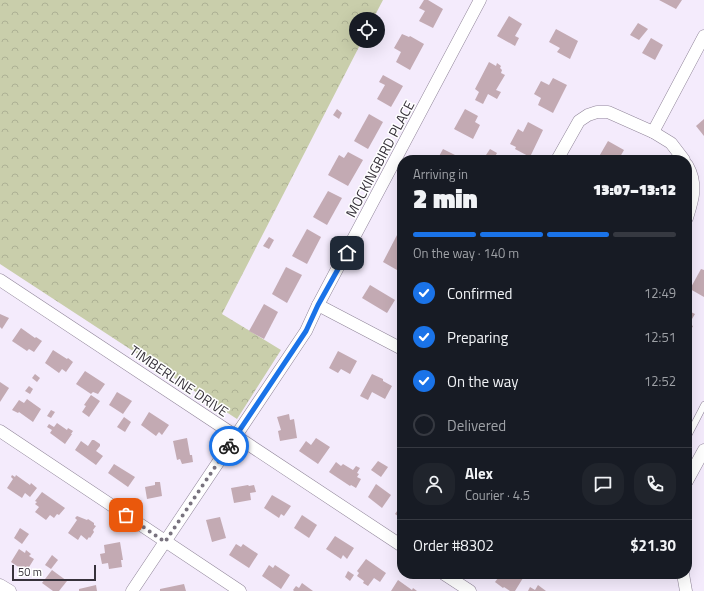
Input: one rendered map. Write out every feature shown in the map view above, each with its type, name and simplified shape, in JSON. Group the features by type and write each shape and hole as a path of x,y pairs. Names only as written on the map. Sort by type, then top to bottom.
{"street":[{"name":"MOCKINGBIRD PLACE","path":"398,155 480,0"},
{"path":"654,132 704,36"},
{"path":"560,155 579,121 597,112 608,112 654,132 670,143 680,155"},
{"name":"MOCKINGBIRD PLACE","path":"132,591 306,331 318,305 397,156"},
{"path":"692,179 694,198 692,204"},
{"name":"TIMBERLINE DRIVE","path":"0,280 397,543"},
{"path":"318,305 397,346"},
{"path":"0,431 240,591"},
{"path":"692,472 704,450"},
{"path":"452,579 470,591"},
{"path":"684,579 686,591"},
{"path":"0,584 10,591"}],"lane":[{"path":"692,428 704,405"}],"green space":[{"path":"0,0 383,0 377,12 349,12 349,48 358,48 222,314 281,350 237,419 0,264"}],"building":[{"path":"424,0 428,0 443,9 433,28 419,21 425,11 419,8"},
{"path":"659,0 682,0 676,9"},
{"path":"509,16 522,24 515,36 519,38 515,46 497,36"},
{"path":"638,23 648,29 639,40 630,35"},
{"path":"556,29 578,41 570,59 557,52 560,48 549,42"},
{"path":"402,34 409,37 410,36 424,44 410,70 396,62 401,52 394,48"},
{"path":"651,38 663,45 655,60 642,53"},
{"path":"489,62 496,66 497,63 501,66 501,73 505,75 496,90 501,92 497,99 488,94 483,104 475,100 479,92 475,89"},
{"path":"383,75 403,86 391,107 377,99 385,85 379,82"},
{"path":"553,78 567,85 553,113 538,105 541,98 534,94 541,81 549,85"},
{"path":"337,109 342,113 339,119 333,115"},
{"path":"465,109 478,116 475,122 480,125 473,139 454,129"},
{"path":"369,114 383,122 368,149 354,141"},
{"path":"704,119 704,136 696,126"},
{"path":"528,122 543,130 531,155 526,155 515,149 516,147 510,144 518,129 523,132"},
{"path":"608,141 624,150 621,155 600,155"},
{"path":"443,149 455,155 440,155"},
{"path":"490,149 497,153 496,155 486,155"},
{"path":"348,152 363,160 348,186 328,175 339,155 344,158"},
{"path":"328,191 342,198 327,225 313,217"},
{"path":"307,229 321,237 307,264 292,256"},
{"path":"397,235 397,270 383,262"},
{"path":"269,237 274,240 269,249 263,246"},
{"path":"286,267 302,275 287,303 272,294"},
{"path":"701,269 704,270 704,297 692,290 692,285"},
{"path":"370,285 395,300 387,313 362,298"},
{"path":"264,304 278,312 264,339 249,331"},
{"path":"0,314 9,318 2,329 0,327"},
{"path":"21,328 42,341 34,352 29,349 27,351 12,341"},
{"path":"53,350 73,362 66,372 62,369 59,373 45,363"},
{"path":"338,351 357,361 350,374 341,369 338,373 329,368"},
{"path":"85,371 105,384 98,394 93,392 91,394 76,384"},
{"path":"35,374 40,378 37,382 32,378"},
{"path":"372,374 383,379 383,381 392,386 385,399 372,392 368,400 360,396"},
{"path":"0,382 9,388 0,402"},
{"path":"29,386 33,389 30,394 25,391"},
{"path":"117,392 132,401 123,414 109,405"},
{"path":"91,395 100,401 89,417 82,412 86,406 84,405"},
{"path":"27,399 41,409 33,422 19,412 18,413 12,410 19,400 24,403"},
{"path":"51,410 55,412 51,418 47,416"},
{"path":"149,412 169,425 162,435 159,432 156,436 141,425"},
{"path":"289,414 290,420 294,419 297,438 280,441 278,431 281,430 277,417"},
{"path":"124,417 131,422 125,432 117,427"},
{"path":"57,423 67,430 68,428 73,431 65,444 50,433 52,430 47,427 49,424 54,427"},
{"path":"187,438 190,455 192,455 193,462 182,464 180,459 177,460 173,441"},
{"path":"316,438 330,447 318,464 299,451 306,441 311,445"},
{"path":"92,440 100,444 96,451 103,456 96,465 75,450 81,441 88,446"},
{"path":"378,461 388,467 381,477 371,470"},
{"path":"336,462 341,466 343,464 353,470 356,466 360,468 357,473 359,474 357,477 361,479 356,488 351,485 350,486 329,472"},
{"path":"114,464 135,477 128,487 108,473"},
{"path":"12,475 15,477 16,475 37,488 30,497 25,493 22,498 7,488 13,479 11,477"},
{"path":"155,482 160,482 162,496 147,499 145,487 155,485"},
{"path":"376,484 391,495 382,508 368,497"},
{"path":"254,485 256,492 250,493 251,500 234,503 231,488"},
{"path":"42,492 65,508 54,518 50,515 46,520 35,512 39,507 35,504 37,502 35,501"},
{"path":"272,495 291,506 284,516 281,514 279,518 264,508"},
{"path":"302,515 317,525 309,538 294,528"},
{"path":"77,516 87,520 88,519 96,526 93,530 94,532 87,540 81,535 78,540 68,533 77,520 75,518"},
{"path":"220,517 226,538 212,542 206,520"},
{"path":"20,528 29,534 22,544 14,538"},
{"path":"335,536 354,548 347,559 343,555 341,559 326,549"},
{"path":"120,542 123,560 121,560 122,567 109,569 108,563 102,564 100,554 105,553 104,545"},
{"path":"236,544 241,547 243,544 258,554 249,568 229,555"},
{"path":"19,549 25,553 26,550 31,554 29,556 34,559 26,572 11,562"},
{"path":"52,555 58,560 51,569 45,565"},
{"path":"366,559 386,573 380,582 374,578 368,586 357,576 359,573 357,571"},
{"path":"269,565 273,568 275,565 290,575 281,589 262,576"},
{"path":"52,570 67,581 59,591 53,591 42,583"},
{"path":"348,571 354,575 350,581 345,577"},
{"path":"497,579 522,579 515,591 510,591 504,587 503,588 495,582"},
{"path":"398,580 412,590 413,588 417,591 391,591"},
{"path":"302,583 313,591 293,590 296,586 299,588"},
{"path":"184,584 186,591 160,591 160,589"},
{"path":"96,585 97,591 79,591 79,589"},
{"path":"538,585 546,591 528,591 530,587 535,590"}],"way so far":[{"path":"126,515 165,542 229,446"}],"route":[{"path":"229,446 306,331 318,305 347,253"}]}
